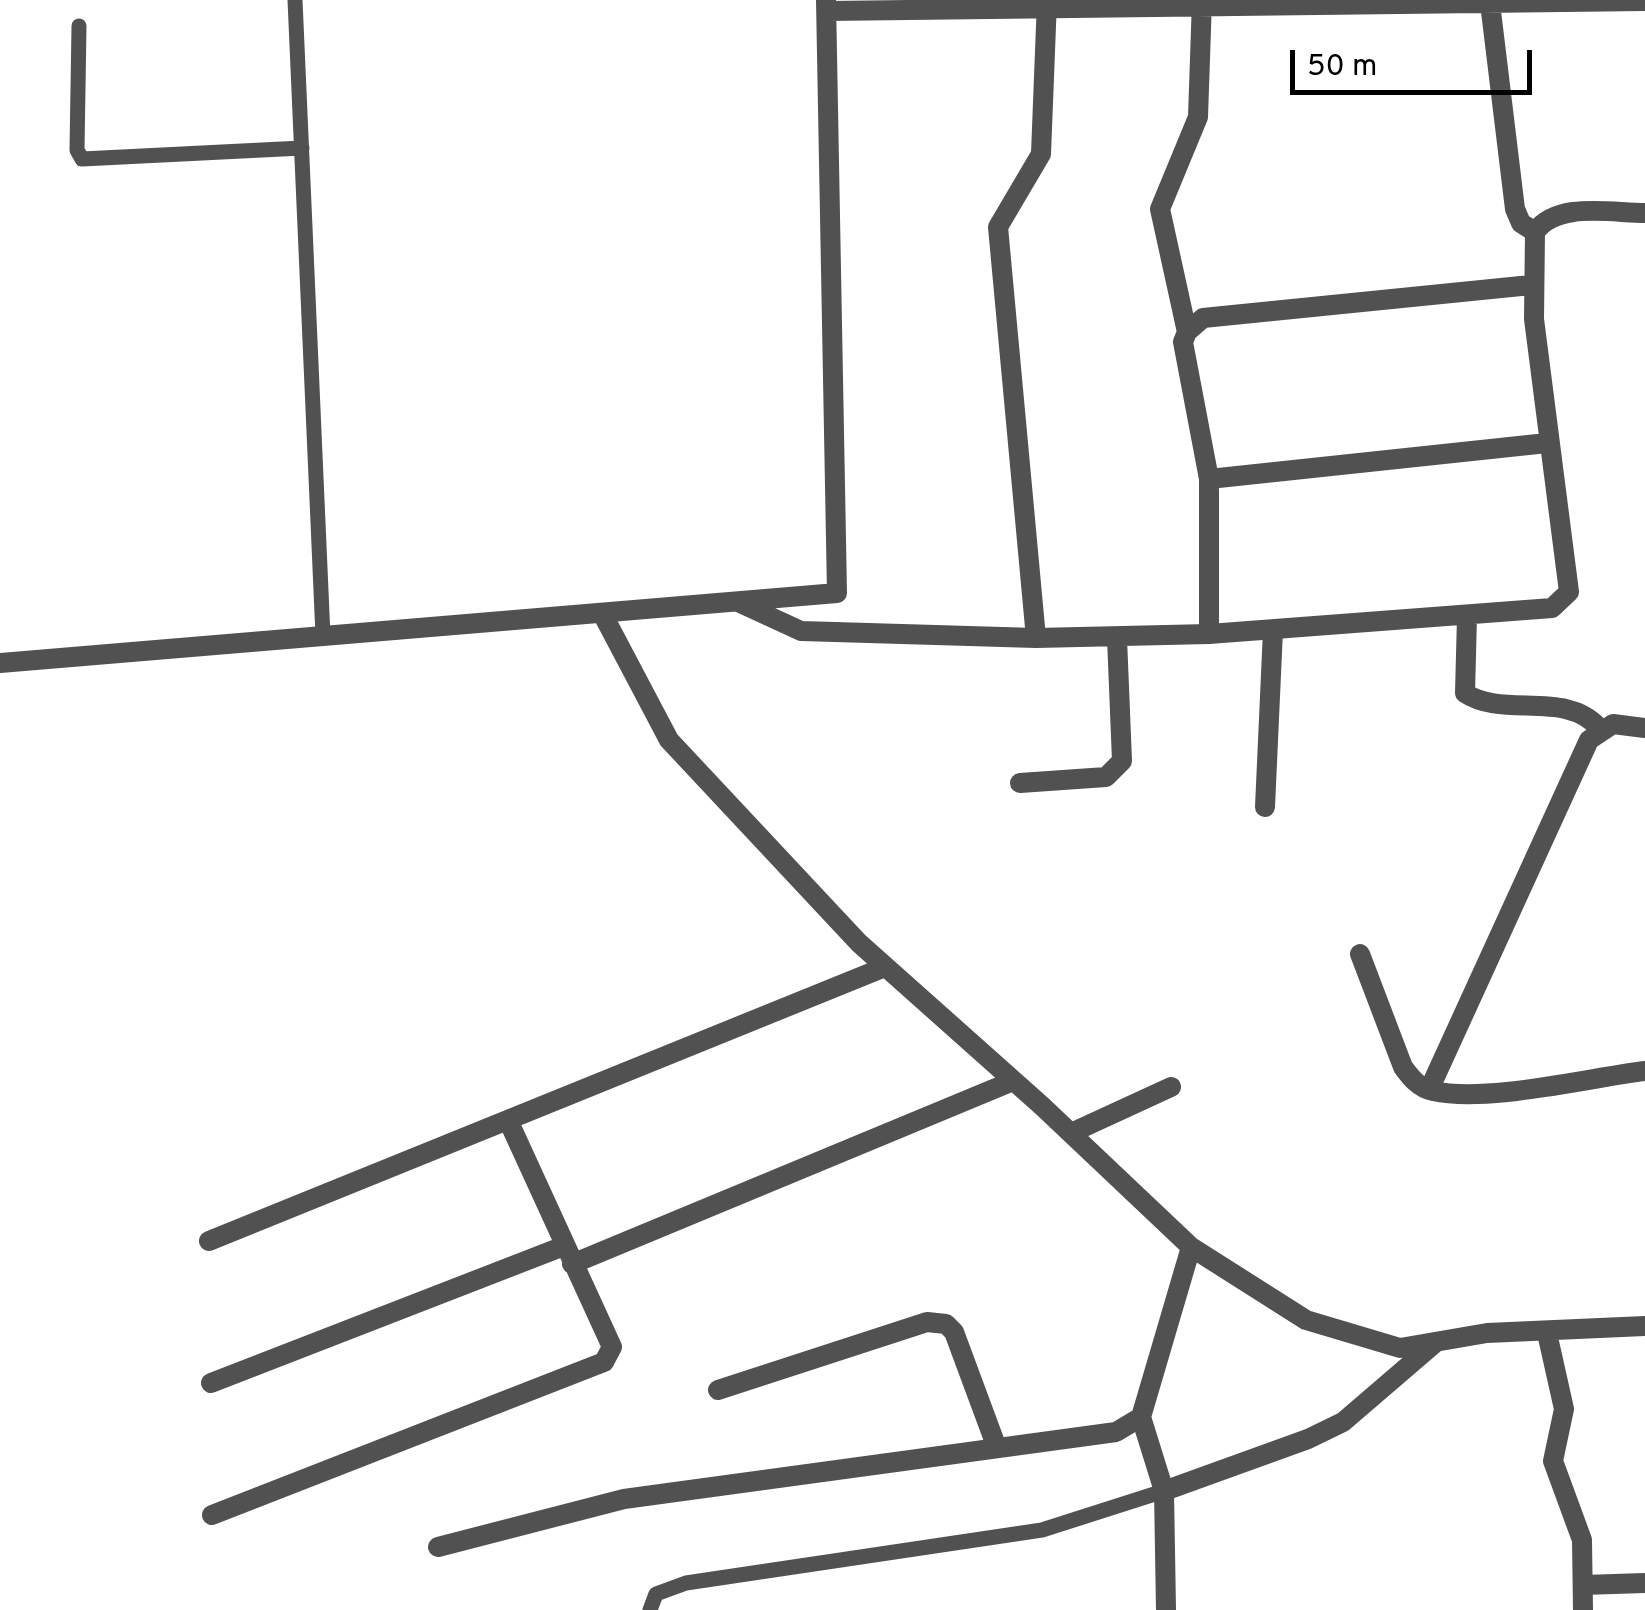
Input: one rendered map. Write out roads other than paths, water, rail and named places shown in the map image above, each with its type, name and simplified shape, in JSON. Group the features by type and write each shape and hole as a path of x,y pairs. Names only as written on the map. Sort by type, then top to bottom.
{"street":[{"path":"0,663 837,593 827,6 1645,0"},
{"path":"1490,1 1515,209 1521,223 1535,232"},
{"path":"1203,3 1198,118 1160,209 1186,332 1183,342 1209,479 1209,634"},
{"path":"1036,638 998,227 1042,154 1047,4"},
{"path":"736,602 802,631 1117,638 1536,613 1564,602 1570,592 1547,443 1531,285 1535,232 1543,222 1566,212 1645,213"},
{"path":"1186,332 1202,318 1531,285"},
{"path":"1209,479 1547,443"},
{"path":"602,613 669,740 884,967 1071,1133 1191,1247 1306,1320 1400,1348 1487,1333 1645,1326"},
{"path":"1467,617 1465,692 1573,710 1591,718 1600,729"},
{"path":"1266,807 1272,630"},
{"path":"1020,783 1106,776 1122,762 1117,638"},
{"path":"1429,1090 1589,740 1612,724 1645,728"},
{"path":"1360,954 1402,1067 1429,1090 1466,1094 1645,1070"},
{"path":"209,1241 884,967"},
{"path":"211,1384 568,1255 1013,1081"},
{"path":"1071,1133 1170,1086"},
{"path":"212,1515 604,1362 612,1347 508,1120"},
{"path":"1166,1610 1164,1491 1141,1417 1191,1247"},
{"path":"718,1390 927,1322 946,1324 954,1332 997,1448"},
{"path":"1547,1333 1564,1409 1553,1461 1582,1540 1583,1610"},
{"path":"1164,1491 1308,1439 1343,1422 1436,1342"},
{"path":"438,1547 624,1499 1116,1432 1141,1417"},
{"path":"1584,1585 1645,1582"}],"lane":[{"path":"295,0 323,636"},
{"path":"79,26 77,150 82,159 302,148"},
{"path":"650,1610 656,1594 686,1583 1042,1530 1164,1491"}]}
